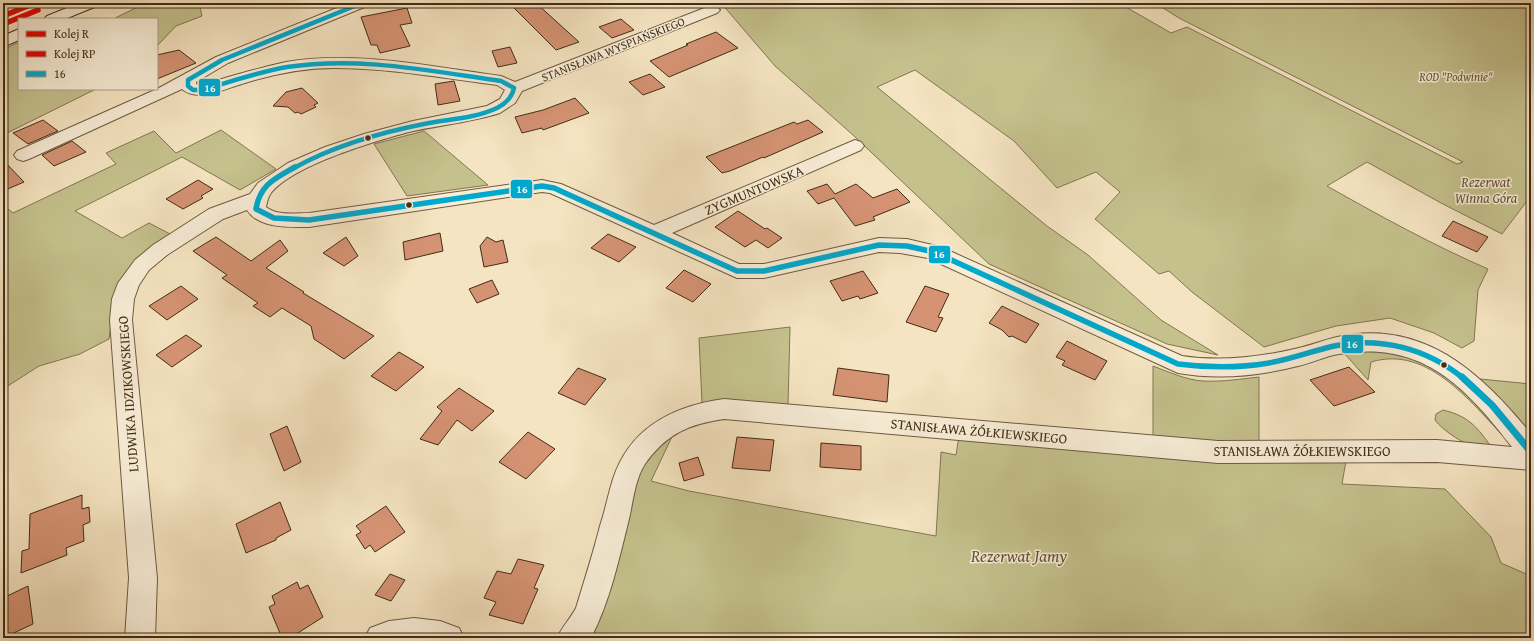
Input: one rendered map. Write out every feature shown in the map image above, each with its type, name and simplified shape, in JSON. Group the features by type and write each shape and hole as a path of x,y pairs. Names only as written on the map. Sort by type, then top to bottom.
{"street":[{"path":"54,18 92,3"},
{"path":"23,155 188,80 201,70 222,60 362,3"},
{"name":"STANISŁAWA WYSPIAŃSKIEGO","path":"514,88 712,10"},
{"path":"3,42 18,34"},
{"path":"188,80 188,86 193,90 202,90 247,77 287,68 334,63 370,64 501,81 514,88 514,93 511,98 497,108 405,128 357,142 321,155 284,174 264,188 257,200 256,209 264,216 283,220 309,220 528,186 542,186 554,188 737,271 764,272 880,245 896,244 912,246 934,252 1159,357 1178,364 1198,368 1252,366 1296,358 1339,345 1373,341 1412,348 1440,361 1468,380 1500,412 1531,452"},
{"name":"ZYGMUNTOWSKA","path":"654,233 855,146"},
{"name":"LUDWIKA IDZIKOWSKIEGO","path":"140,638 143,578 121,320 123,299 129,283 142,265 160,250 216,214 257,200"},
{"name":"STANISŁAWA ŻÓŁKIEWSKIEGO","path":"572,638 580,630 589,613 610,541 626,478 635,458 656,434 679,420 701,412 724,409 1218,452 1437,450 1531,460"},
{"path":"380,638 408,632 434,634 449,638"}],"green space":[{"path":"146,3 199,3 202,16 176,26 158,45 158,18 115,18"},
{"path":"721,3 1119,3 1171,33 1187,27 1457,164 1463,162 1179,18 1155,3 1531,3 1531,202 1527,201 1502,234 1441,203 1367,162 1327,186 1407,230 1488,269 1478,290 1474,341 1462,348 1434,333 1390,318 1336,326 1264,347 1192,292 1169,271 1159,274 1095,219 1120,192 1096,172 1057,188 1014,141 915,70 877,87 1047,226 1088,255 1161,320 1218,355 1167,344 989,264 853,135 775,66"},
{"path":"18,42 18,90 94,90 3,135 3,50"},
{"path":"221,130 276,169 240,190 182,157 75,211 122,238 149,223 172,235 115,295 109,339 80,354 39,366 3,389 3,205 13,213 116,164 106,153 154,131 176,153"},
{"path":"424,131 488,185 407,196 374,144"},
{"path":"790,327 788,406 702,403 699,338"},
{"path":"1383,348 1429,362 1465,388 1510,443 1466,397 1449,382 1431,370 1413,362 1392,359 1371,362 1368,380 1344,353"},
{"path":"1153,366 1184,377 1203,381 1224,381 1259,377 1259,447 1153,441"},
{"path":"1480,379 1531,384 1531,434 1514,413"},
{"path":"1443,410 1466,419 1482,434 1492,448 1468,445 1449,433 1435,420 1436,414"},
{"name":"Rezerwat Jamy","path":"677,426 651,481 689,491 936,536 941,452 956,455 959,436 1347,455 1342,484 1445,489 1491,537 1501,563 1531,576 1531,638 587,638 639,464"}],"building":[{"path":"509,3 536,3 579,42 556,50"},
{"path":"407,8 412,23 400,25 410,46 380,53 377,45 371,45 361,17"},
{"path":"621,19 634,30 612,38 599,27"},
{"path":"716,32 738,48 669,77 650,61 688,45 686,44"},
{"path":"510,47 517,63 498,67 492,51"},
{"path":"179,50 196,63 158,79 158,55"},
{"path":"650,74 665,87 643,95 629,82"},
{"path":"454,81 460,101 438,105 435,84"},
{"path":"302,88 318,103 314,105 316,107 301,114 298,112 295,113 288,107 273,106 286,92"},
{"path":"575,98 589,113 543,130 542,128 522,133 515,117 543,110"},
{"path":"43,120 58,131 28,144 13,133"},
{"path":"808,120 823,132 730,171 722,173 706,157 794,122 797,124"},
{"path":"72,141 86,152 54,166 42,155"},
{"path":"3,160 24,182 3,191"},
{"path":"198,180 213,189 201,196 203,198 183,209 166,199"},
{"path":"827,184 835,194 856,184 873,198 897,189 910,202 873,217 875,220 855,226 834,198 818,204 807,191"},
{"path":"738,211 765,229 767,228 782,238 768,248 756,240 745,247 715,227"},
{"path":"1453,221 1488,237 1477,252 1442,236"},
{"path":"440,233 443,251 405,260 403,242"},
{"path":"608,234 636,247 619,262 591,248"},
{"path":"216,237 251,261 280,240 288,251 266,268 304,292 303,293 374,336 344,359 314,339 311,326 282,308 270,317 253,306 258,303 222,278 227,275 193,251"},
{"path":"346,237 358,256 344,266 323,253"},
{"path":"487,237 496,242 503,240 508,262 484,267 480,246"},
{"path":"684,270 711,284 693,302 666,288"},
{"path":"863,271 878,293 860,299 858,296 842,301 830,281"},
{"path":"492,280 499,294 477,303 469,289"},
{"path":"181,286 198,299 167,320 149,306"},
{"path":"925,286 949,294 938,317 943,318 936,332 906,322"},
{"path":"1002,306 1039,324 1026,343 1012,336 1009,337 1002,330 989,323"},
{"path":"186,335 202,346 172,367 156,355"},
{"path":"1067,341 1107,361 1095,380 1062,365 1065,361 1056,357"},
{"path":"399,352 424,367 396,391 371,376"},
{"path":"1349,367 1375,392 1334,406 1310,380"},
{"path":"578,368 606,379 585,405 558,393"},
{"path":"838,368 889,375 887,402 833,395"},
{"path":"459,388 494,411 472,431 457,420 438,445 420,439 442,411 437,407"},
{"path":"287,426 301,462 284,471 270,434"},
{"path":"528,432 555,449 526,479 499,462"},
{"path":"737,437 774,440 770,471 732,468"},
{"path":"821,443 861,446 861,470 820,467"},
{"path":"698,457 704,475 684,481 679,463"},
{"path":"82,495 82,509 89,507 90,522 83,525 84,541 66,548 67,555 21,573 22,551 29,549 30,514"},
{"path":"280,502 291,530 276,538 276,540 246,553 236,524"},
{"path":"386,506 405,532 375,552 370,545 365,549 356,535 361,532 356,526"},
{"path":"518,559 544,565 534,588 538,589 523,624 489,615 496,602 484,598 497,571 511,574"},
{"path":"390,574 405,580 391,601 375,595"},
{"path":"297,582 300,589 308,585 323,617 290,638 282,638 269,607 275,604 272,596"},
{"path":"28,586 33,624 3,638 3,598"}],"rail line":[{"name":"R","path":"3,16 35,3"},
{"name":"RP","path":"18,18 38,10"},
{"name":"RP","path":"6,23 18,18"}],"transit line":[{"name":"16","path":"362,3 222,60 188,80 188,86 193,90 202,90 276,69 313,64 340,63 421,69 501,81 514,88 512,94 503,104 490,111 373,136 336,148 301,164 274,180 263,189 258,199 256,209 268,216 281,219 309,220 542,186 554,188 737,271 764,271 879,245 907,246 934,252 1178,364 1208,367 1238,367 1303,356 1339,345 1372,343 1401,346 1427,355 1450,368 1472,385 1492,405 1531,452"}],"park label":[{"name":"ROD \"Podwinie\"","path":"1456,76"},
{"name":"Rezerwat Winna Góra","path":"1486,190"}]}
